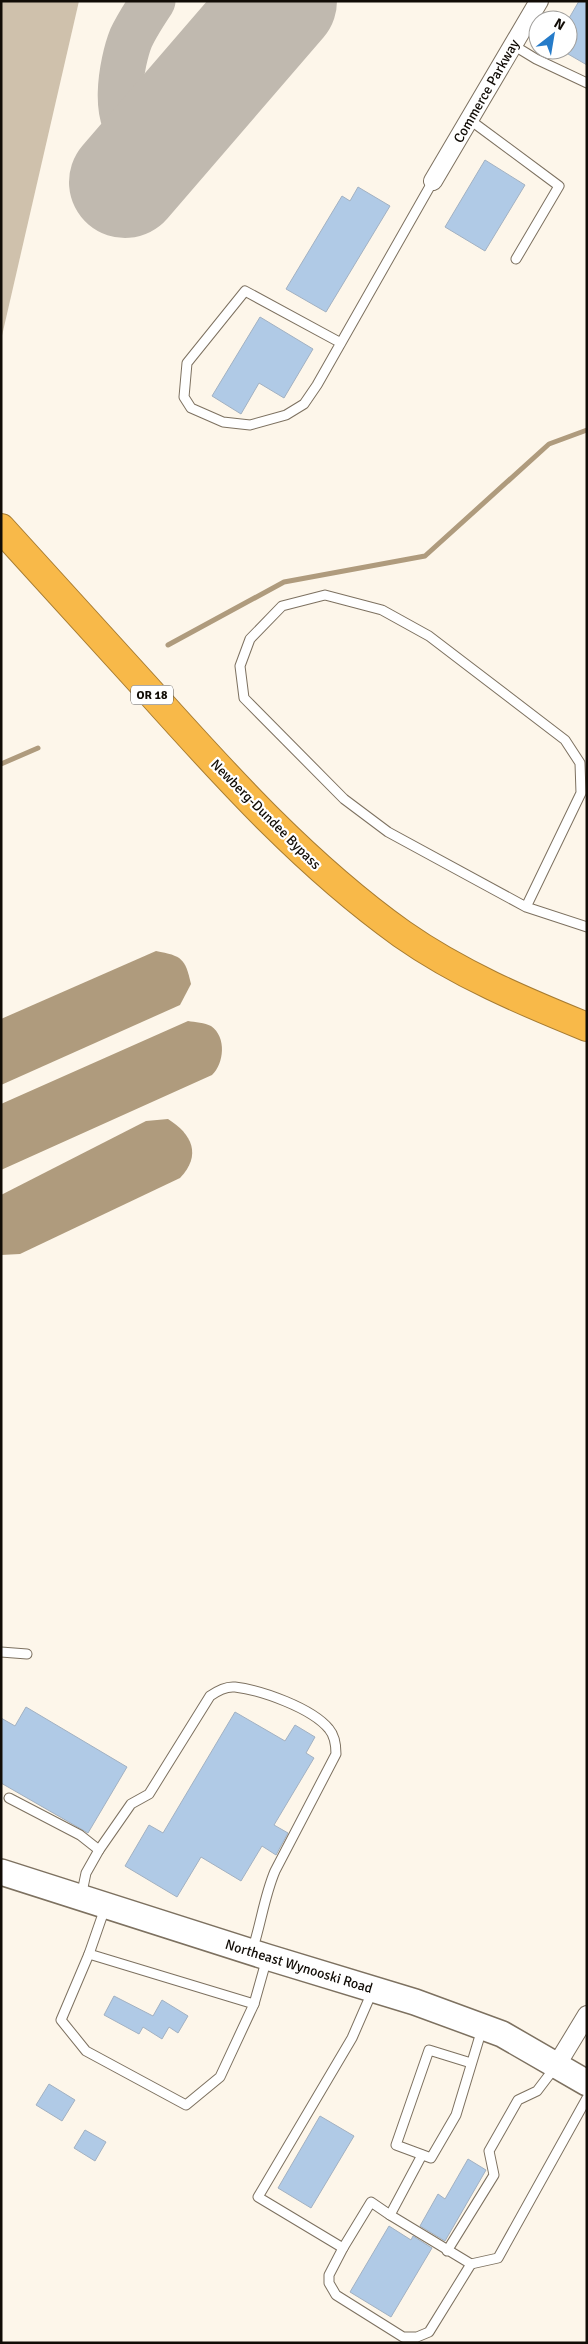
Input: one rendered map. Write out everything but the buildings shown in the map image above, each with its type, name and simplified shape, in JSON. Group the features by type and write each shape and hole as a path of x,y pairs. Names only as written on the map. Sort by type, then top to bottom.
{"highway":[{"name":"Newberg-Dundee Bypass","path":"1,528 243,794 293,844 346,892 404,935 464,972 529,1004 587,1027"}],"main road":[{"name":"Northeast Wynooski Road","path":"1,1872 259,1955 415,2002 502,2034 587,2083"}],"street":[{"name":"Commerce Parkway","path":"434,181 539,1"},
{"path":"556,2066 587,2015"}],"lane":[{"path":"513,45 536,59 587,83"},
{"path":"470,120 559,186 516,259"},
{"path":"341,343 245,290 187,363 184,397 191,408 223,422 250,425 286,415 304,404 341,343 434,181"},
{"path":"526,907 581,792 580,763 565,740 429,636 382,610 325,595 282,606 250,639 240,666 244,698 344,799 388,832 526,907 587,926"},
{"path":"1,1652 27,1654"},
{"path":"81,1897 86,1873 99,1850 131,1804 149,1794 210,1696 220,1689 234,1687 285,1701 315,1716 330,1730 335,1740 336,1754 268,1888 260,1927 254,2004 220,2077 186,2105 86,2051 61,2020 89,1954 105,1905"},
{"path":"9,1798 80,1835 99,1850"},
{"path":"89,1954 254,2004"},
{"path":"343,2248 258,2197 352,2038 373,1989"},
{"path":"471,2063 429,2050 396,2145 430,2158 456,2115 482,2027"},
{"path":"448,2251 494,2175 489,2151 518,2100 537,2091 556,2066"},
{"path":"471,2264 429,2332 417,2337 403,2337 336,2295 329,2283 329,2275 371,2202 390,2216 471,2264 498,2258 587,2098"},
{"path":"390,2216 422,2155"}],"shaded area":[{"path":"1,1 79,1 1,340"},
{"path":"156,951 177,957 184,963 187,969 191,984 180,1005 1,1085 1,1019"},
{"path":"188,1021 211,1026 220,1037 222,1043 221,1058 212,1075 1,1170 1,1104"},
{"path":"168,1119 183,1131 191,1146 191,1161 180,1178 20,1254 1,1255 1,1195 146,1121"}],"waterway":[{"path":"168,645 284,582 425,556 549,444 587,430"},
{"path":"1,764 38,748"}],"taxiway":[{"path":"153,1 136,28 127,48 120,93 121,108 124,121 131,131 141,137 152,136 171,130"}],"runway":[{"path":"125,182 281,1"}]}
